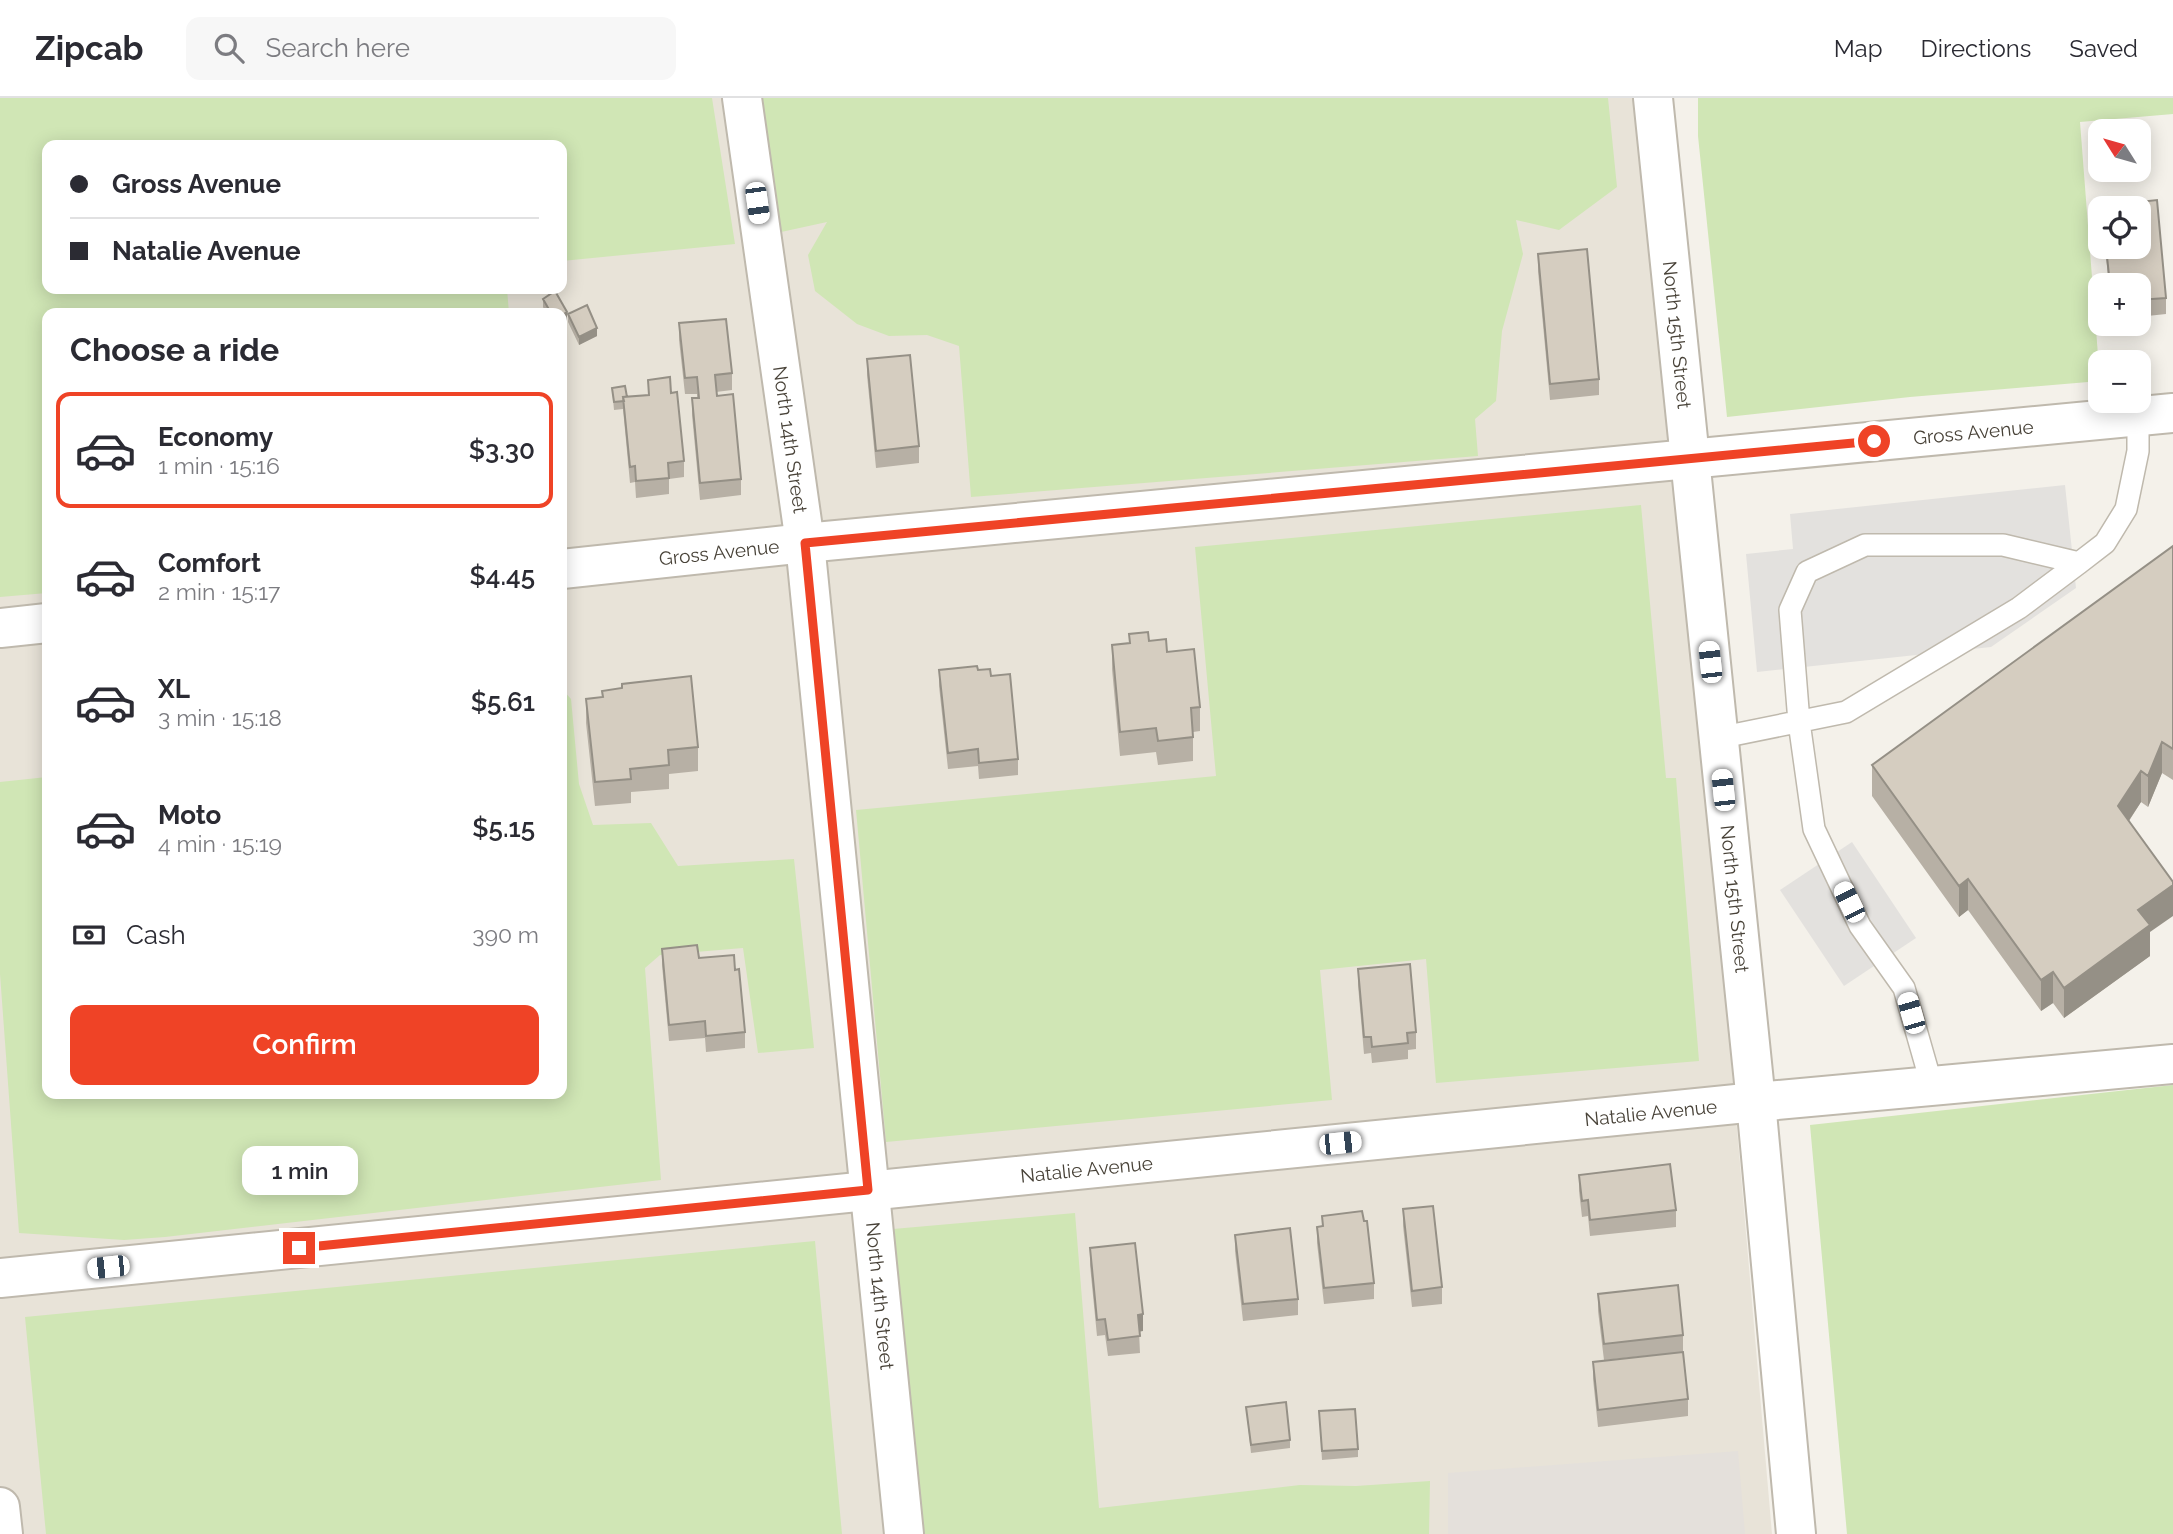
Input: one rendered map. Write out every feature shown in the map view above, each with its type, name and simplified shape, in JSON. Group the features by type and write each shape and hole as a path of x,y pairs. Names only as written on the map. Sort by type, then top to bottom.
{"street":[{"name":"North 14th Street","path":"742,98 805,543 904,1534"},
{"name":"North 15th Street","path":"1653,98 1756,1102 1796,1534"},
{"name":"Gross Avenue","path":"567,568 805,543 2155,415"},
{"path":"0,628 42,624"},
{"name":"Natalie Avenue","path":"0,1278 1756,1102 2173,1064"},
{"path":"0,1507 3,1534"}],"lane":[{"path":"1718,738 1846,712 2019,608 2105,543 2126,509 2138,451 2155,415"},
{"path":"1932,1086 1904,988 1860,926 1814,830 1799,722 1790,610 1807,572 1865,545 2003,545 2079,563"}],"shaded area":[{"path":"0,98 1648,98 1772,1534 0,1534"},
{"path":"2065,485 2076,588 1991,647 1757,672 1746,554 1793,549 1790,514"},
{"path":"1852,842 1916,938 1844,986 1780,890"},
{"path":"1738,1451 1745,1534 1448,1534 1448,1473"}],"green space":[{"path":"0,98 712,98 735,244 567,261 567,140 42,140 42,294 507,294 509,308 42,308 42,593 0,597"},
{"path":"752,98 1608,98 1617,187 1559,230 1516,220 1523,254 1502,331 1496,401 1475,419 1478,456 971,497 959,346 927,335 889,336 857,324 815,291 808,255 827,222 772,234"},
{"path":"1698,98 2173,98 2173,114 2088,119 2088,121 2080,122 2088,259 2091,259 2092,273 2088,273 2088,336 2097,336 2098,350 2088,350 2088,382 1910,397 1727,417 1698,136"},
{"path":"1641,505 1666,778 1676,778 1699,1061 1436,1083 1426,959 1320,970 1332,1100 886,1142 856,810 1216,776 1195,547"},
{"path":"567,695 571,699 579,784 593,825 651,823 678,866 794,859 814,1048 758,1053 743,948 660,955 645,968 661,1180 165,1237 124,1240 19,1233 0,974 0,782 42,778 42,1099 567,1099"},
{"path":"2173,1085 2173,1534 1847,1534 1810,1125"},
{"path":"1075,1213 1099,1508 1300,1485 1356,1486 1430,1481 1429,1534 919,1534 893,1229"},
{"path":"815,1241 842,1534 46,1534 25,1317"}],"building":[{"path":"2157,200 2166,298 2151,299 2151,273 2109,273 2107,259 2151,259 2151,201"},
{"path":"1587,249 1599,379 1550,384 1538,254"},
{"path":"550,294 557,294 565,308 548,308 543,299"},
{"path":"587,305 597,328 579,337 568,314"},
{"path":"726,319 732,373 715,375 717,396 733,394 741,479 700,483 692,398 699,398 697,377 685,378 679,323"},
{"path":"910,355 919,446 876,451 867,359"},
{"path":"670,377 671,393 677,392 684,461 668,463 669,478 636,481 635,466 630,467 623,397 649,395 648,380"},
{"path":"625,386 627,397 623,397 624,401 614,402 612,388"},
{"path":"2173,546 2173,749 2162,742 2148,776 2141,771 2118,806 2173,885 2138,910 2150,925 2064,988 2053,972 2041,980 1968,879 1959,886 1872,765"},
{"path":"1148,632 1149,641 1166,639 1167,652 1194,649 1200,707 1191,708 1193,737 1158,741 1156,728 1120,732 1112,645 1130,643 1129,634"},
{"path":"977,666 978,670 990,669 991,676 1010,674 1018,759 979,763 978,749 948,753 939,670"},
{"path":"691,676 698,747 668,750 669,765 630,769 631,779 595,782 586,699 603,697 602,691 622,688 622,684"},
{"path":"697,945 699,958 734,955 735,970 739,969 745,1032 706,1036 705,1021 669,1025 662,949"},
{"path":"1410,964 1416,1032 1407,1033 1408,1043 1372,1047 1371,1037 1364,1037 1358,969"},
{"path":"1670,1164 1676,1210 1590,1220 1588,1200 1582,1201 1579,1175"},
{"path":"1433,1206 1442,1287 1412,1291 1403,1209"},
{"path":"1362,1211 1364,1221 1367,1221 1374,1283 1324,1288 1317,1227 1323,1226 1322,1216"},
{"path":"1290,1228 1298,1299 1243,1304 1235,1235"},
{"path":"1135,1243 1143,1314 1138,1315 1140,1336 1108,1340 1105,1319 1097,1320 1090,1248"},
{"path":"1678,1285 1683,1335 1604,1344 1598,1294"},
{"path":"1683,1352 1688,1399 1598,1410 1593,1362"},
{"path":"1286,1402 1290,1440 1251,1445 1246,1407"},
{"path":"1355,1409 1358,1449 1322,1451 1319,1411"}],"route":[{"path":"299,1248 868,1190 805,543 1874,441"}]}
